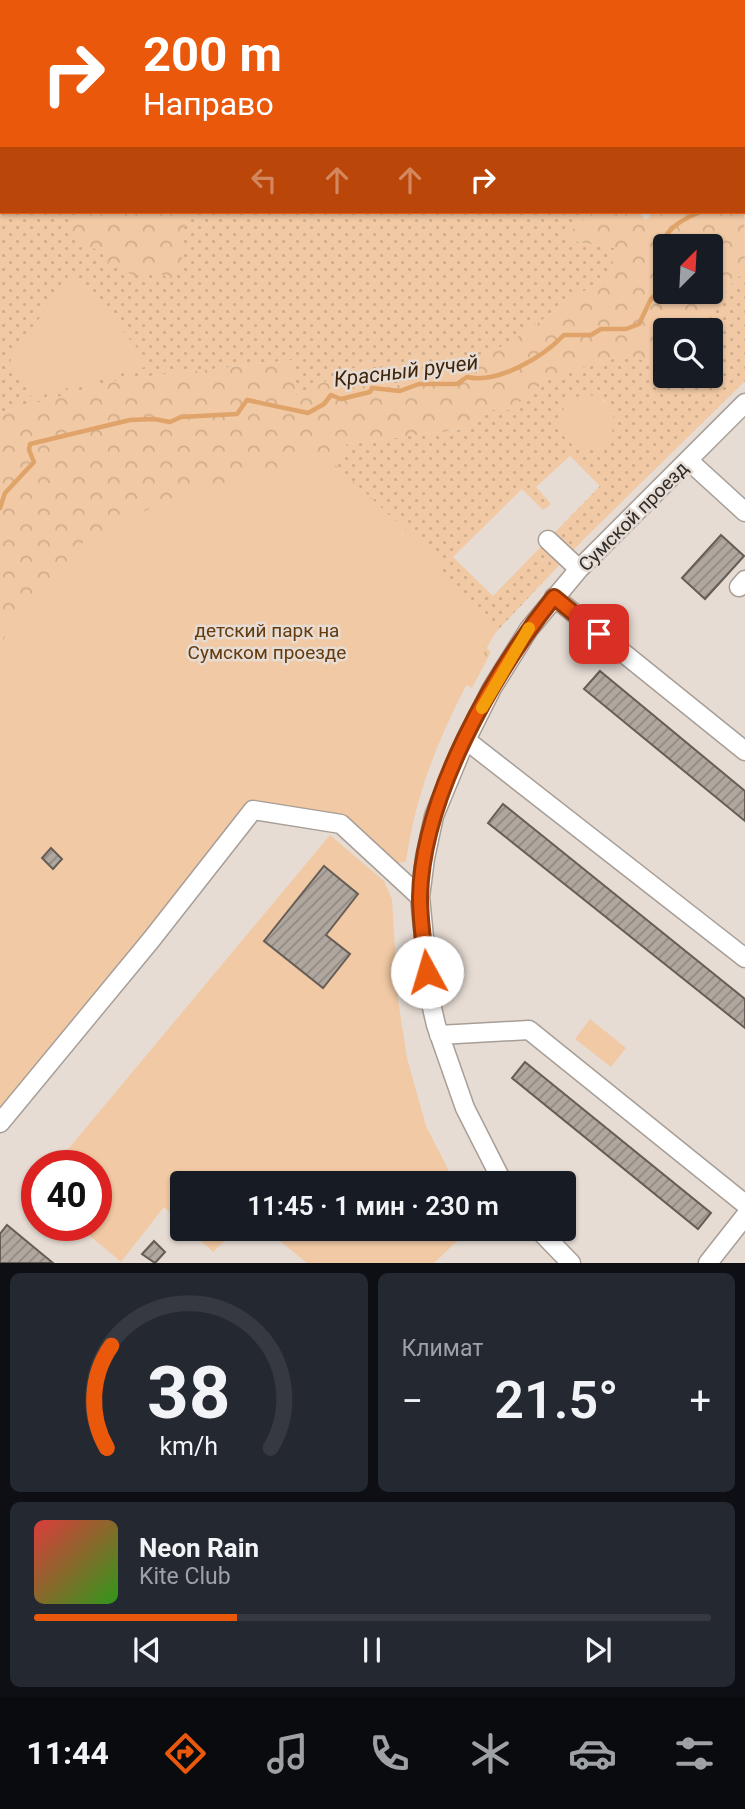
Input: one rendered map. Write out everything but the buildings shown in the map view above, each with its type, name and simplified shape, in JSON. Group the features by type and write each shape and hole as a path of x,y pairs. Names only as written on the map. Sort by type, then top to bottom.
{"street":[{"name":"Сумской проезд","path":"497,1171 465,1108 439,1035 430,999 420,897 425,858 435,816 447,780 492,688 521,641 554,597 745,403"},
{"path":"688,460 745,512"},
{"path":"548,540 579,569"},
{"path":"554,597 745,751"},
{"path":"466,740 745,958"},
{"path":"0,1123 152,940 253,810 341,824 420,897"},
{"path":"439,1035 529,1030 745,1204"},
{"path":"708,1263 745,1216"},
{"path":"550,1241 571,1263"}],"green space":[{"path":"0,214 591,214 563,239 614,248 612,272 506,345 387,389 371,360 295,396 293,360 123,379 0,413"},
{"path":"87,214 187,214 188,221 182,236 182,259 177,273 170,279 152,269 135,276 107,263 102,252 79,242 67,232 71,223"},
{"path":"591,214 640,214 646,220 652,214 744,214 745,270 723,294 723,234 653,234 653,304 713,304 700,318 653,318 653,364 625,354 547,380 510,410 487,410 471,428 347,444 335,465 441,562 439,601 0,684 0,413 123,379 293,360 296,395 372,360 387,389 506,345 612,272 614,248 562,239"},
{"path":"745,270 745,381 585,538 496,632 329,473 347,444 471,428 487,410 510,410 547,380 625,354 653,364 653,388 723,388 723,318 700,318 713,304 723,304 723,294","holes":["586,395 604,400 613,414 590,449 574,446 572,399","570,456 600,486 493,596 453,557 522,489 543,510 551,504 536,487"]},
{"path":"71,272 152,365 32,398 10,361"},
{"path":"587,395 606,403 614,422 606,441 587,449 568,441 560,422 568,403"},
{"name":"детский парк на Сумском проезде","path":"309,460 329,473 496,632 465,687 439,742 419,800 406,862 395,863 349,824 252,804 0,1110 0,647 10,625 86,539 174,497"},
{"path":"481,643 491,652 472,688 460,681"},
{"path":"330,835 384,881 392,899 398,1000 407,1058 426,1126 449,1171 170,1171 170,1212 164,1207 121,1262 96,1241 112,1241 112,1150 67,1150"},
{"path":"590,1019 626,1048 611,1067 575,1039"},
{"path":"201,1241 224,1241 213,1252"},
{"path":"280,1241 457,1241 434,1263 307,1263"}],"waterway":[{"name":"Красный ручей","path":"666,234 678,223 696,214"},
{"name":"Красный ручей","path":"0,508 5,493 34,462 29,450 30,444 130,420 154,419 170,422 181,417 237,414 247,400 308,413 324,404 331,395 341,399 370,392 372,388 400,391 419,384 457,384 467,377 479,378 506,373 532,360 564,335 591,335 601,329 626,329 639,324 653,297"}],"slow traffic":[{"path":"482,708 529,628"}],"route":[{"path":"427,972 420,897 425,858 447,780 482,707 529,629 554,597 599,634"}]}
